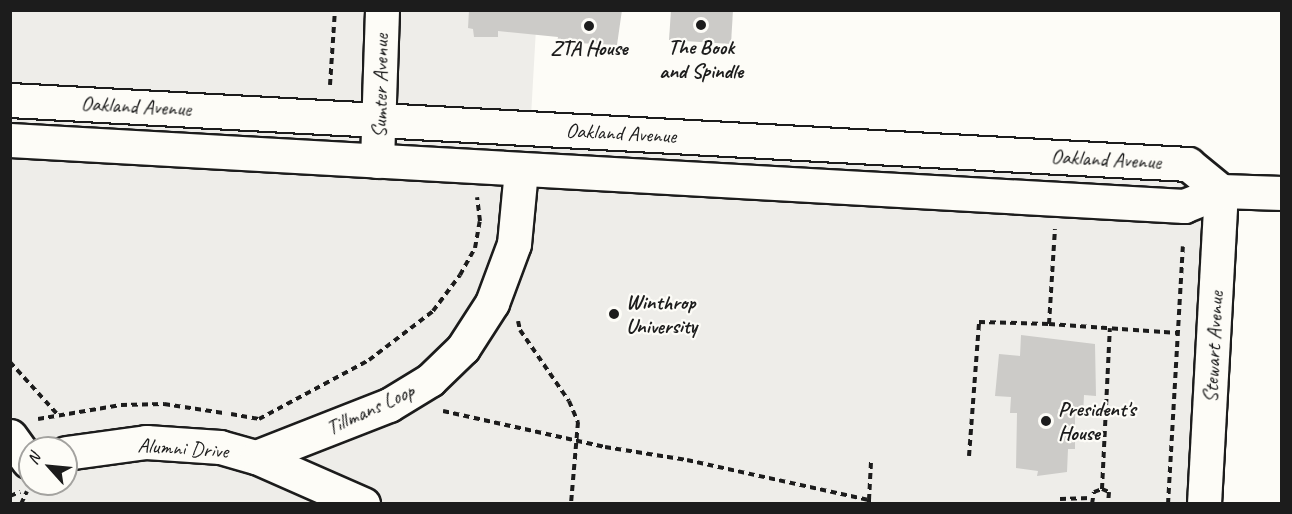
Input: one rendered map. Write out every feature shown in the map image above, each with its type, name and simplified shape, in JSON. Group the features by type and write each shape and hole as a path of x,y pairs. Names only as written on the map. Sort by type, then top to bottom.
{"main road":[{"name":"Sumter Avenue","path":"377,161 382,10"},
{"name":"Oakland Avenue","path":"10,100 1188,164 1221,191"},
{"name":"Tillmans Loop","path":"256,458 389,405 430,380 463,348 492,303 514,244 525,128"},
{"name":"Oakland Avenue","path":"10,140 521,170 1057,221 1184,206 1221,191 1281,192"},
{"name":"Stewart Avenue","path":"1204,504 1221,191"},
{"name":"Alumni Drive","path":"78,451 146,442 220,447 256,458 363,504"}],"path":[{"path":"330,86 335,10"},
{"path":"259,419 369,360 432,310 460,275 475,248 480,220 477,193"},
{"path":"1049,324 1057,221"},
{"path":"1168,504 1184,235"},
{"path":"517,314 520,330 569,401 578,423 571,504"},
{"path":"969,456 979,322 1049,324 1178,333"},
{"path":"1060,499 1091,501 1102,489 1110,328"},
{"path":"10,362 57,415"},
{"path":"435,412 869,502 871,460"},
{"path":"1102,489 1109,492 1108,504"}],"shaded area":[{"name":"Winthrop University","path":"10,11 537,11 530,134 1226,180 1205,503 11,503"}],"building":[{"path":"469,10 622,10 617,45 557,42 558,37 498,31 498,37 474,37 473,29 468,28"},
{"name":"The Book and Spindle","path":"671,10 733,10 731,44 669,40"},
{"name":"President's House","path":"1021,335 1095,344 1096,396 1084,395 1083,417 1075,415 1075,449 1068,449 1067,472 1037,476 1038,471 1016,468 1017,413 1010,413 1011,397 995,396 999,354 1020,356"}],"place":[{"name":"The Book and Spindle","path":"701,25"},
{"name":"ZTA House","path":"589,26"},
{"name":"Winthrop University","path":"614,314"},
{"name":"President's House","path":"1046,421"}]}
